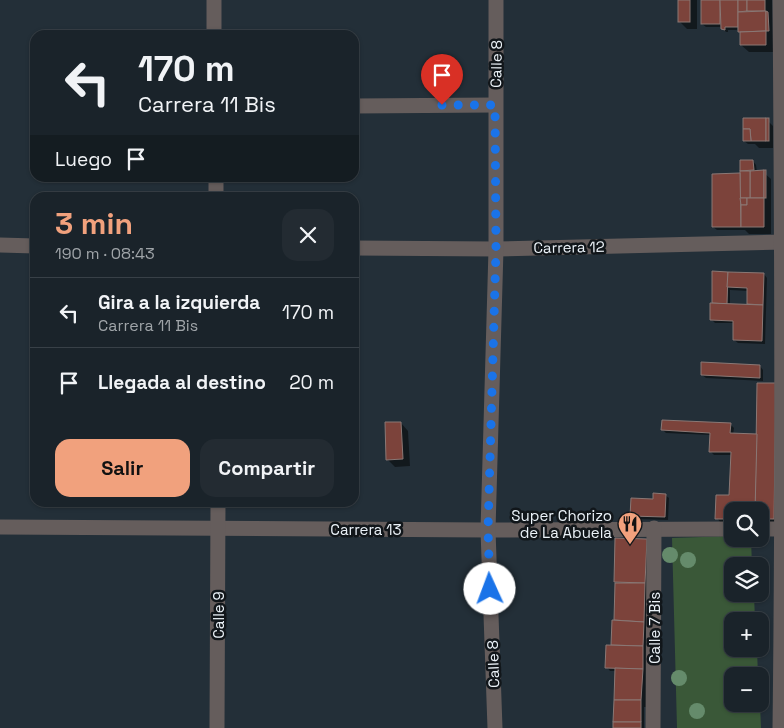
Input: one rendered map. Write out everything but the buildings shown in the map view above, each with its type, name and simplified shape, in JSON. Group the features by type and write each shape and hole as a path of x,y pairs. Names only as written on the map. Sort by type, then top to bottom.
{"street":[{"path":"214,0 214,30"},
{"name":"Calle 8","path":"495,728 488,530 496,249 496,0"},
{"path":"780,0 783,242 780,728"},
{"path":"359,106 495,105"},
{"name":"Carrera 12","path":"359,248 496,249 783,242"},
{"path":"0,245 30,246"},
{"name":"Calle 9","path":"217,728 218,507"},
{"name":"Carrera 13","path":"0,528 724,529"},
{"name":"Calle 7 Bis","path":"653,728 654,528"},
{"path":"769,529 781,529"}],"green space":[{"path":"724,536 724,547 751,547 752,557 724,557 724,602 754,602 755,612 724,612 724,657 757,657 758,667 724,667 724,712 760,712 761,728 677,728 672,538"}],"place":[{"name":"Super Chorizo de La Abuela","path":"630,545"}],"route":[{"path":"442,105 495,105 496,249 488,530 490,589"}]}
